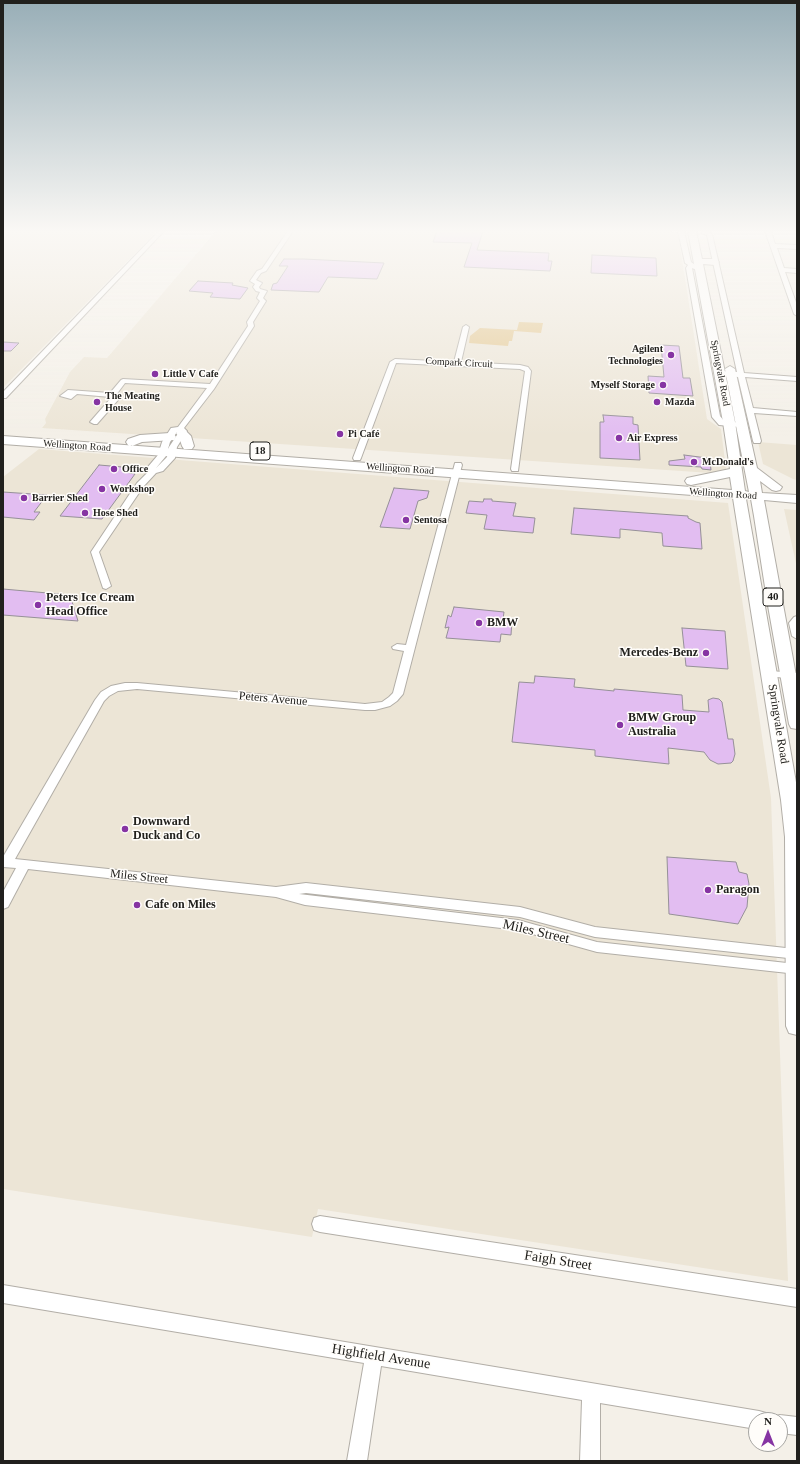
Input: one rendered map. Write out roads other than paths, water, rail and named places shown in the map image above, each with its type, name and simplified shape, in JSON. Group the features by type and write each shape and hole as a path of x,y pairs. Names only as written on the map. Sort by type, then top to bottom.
{"highway":[{"name":"Springvale Road","path":"710,299 719,373 729,425 742,514 797,724"},
{"name":"Springvale Road","path":"710,299 711,303 724,319 736,374 742,425 753,438 752,470 785,675 793,825 797,1026"},
{"path":"695,302 711,303"},
{"path":"181,431 185,436 188,446"},
{"name":"Wellington Road","path":"3,433 132,442 165,454 209,459 215,456 457,469 515,469 738,484 757,497 797,499"},
{"name":"Wellington Road","path":"3,440 151,451 152,460 188,446 357,458 717,494 738,484"},
{"path":"752,470 776,487"},
{"name":"Wellington Road","path":"757,497 776,487 797,488"},
{"path":"717,494 729,502 742,514"},
{"path":"757,497 797,503"}],"street":[{"path":"3,396 96,299"},
{"path":"106,586 95,552 130,498 165,454 211,388 251,326 250,322 263,301 261,299"},
{"path":"716,299 724,319"},
{"path":"792,299 797,314"},
{"name":"Springvale Road","path":"695,302 716,417 722,423 729,425"},
{"path":"457,363 466,326"},
{"name":"Compark Circuit","path":"357,458 392,363 400,360 520,367 526,368 528,372 515,469"},
{"path":"719,373 797,379"},
{"path":"736,374 749,410 753,438"},
{"path":"112,395 122,383 211,388"},
{"path":"75,392 112,395"},
{"path":"94,422 115,398 112,395"},
{"path":"749,410 797,414"},
{"path":"729,425 742,425"},
{"name":"Peters Avenue","path":"5,862 100,700 105,694 115,688 137,686 375,707 386,704 398,694 457,469"},
{"path":"796,621 797,636"},
{"path":"398,647 410,648"},
{"name":"Miles Street","path":"5,862 276,892 305,900 370,901 519,918 596,932 712,944 796,962"},
{"path":"3,904 25,864"},
{"name":"Miles Street","path":"519,918 596,947 713,960 796,962"},
{"path":"712,944 713,960"},
{"name":"Faigh Street","path":"320,1224 797,1298"},
{"name":"Highfield Avenue","path":"3,1294 748,1418"},
{"path":"358,1461 374,1356"},
{"path":"590,1461 591,1392"}],"place":[{"name":"Agilent Technologies","path":"671,355"},
{"name":"Little V Cafe","path":"155,374"},
{"name":"Myself Storage","path":"663,385"},
{"name":"The Meating House","path":"97,402"},
{"name":"Mazda","path":"657,402"},
{"name":"Pi Café","path":"340,434"},
{"name":"Air Express","path":"619,438"},
{"name":"McDonald's","path":"694,462"},
{"name":"Office","path":"114,469"},
{"name":"Workshop","path":"102,489"},
{"name":"Barrier Shed","path":"24,498"},
{"name":"Hose Shed","path":"85,513"},
{"name":"Sentosa","path":"406,520"},
{"name":"Peters Ice Cream Head Office","path":"38,605"},
{"name":"BMW","path":"479,623"},
{"name":"Mercedes-Benz","path":"706,653"},
{"name":"BMW Group Australia","path":"620,725"},
{"name":"Downward Duck and Co","path":"125,829"},
{"name":"Paragon","path":"708,890"},
{"name":"Cafe on Miles","path":"137,905"}]}
